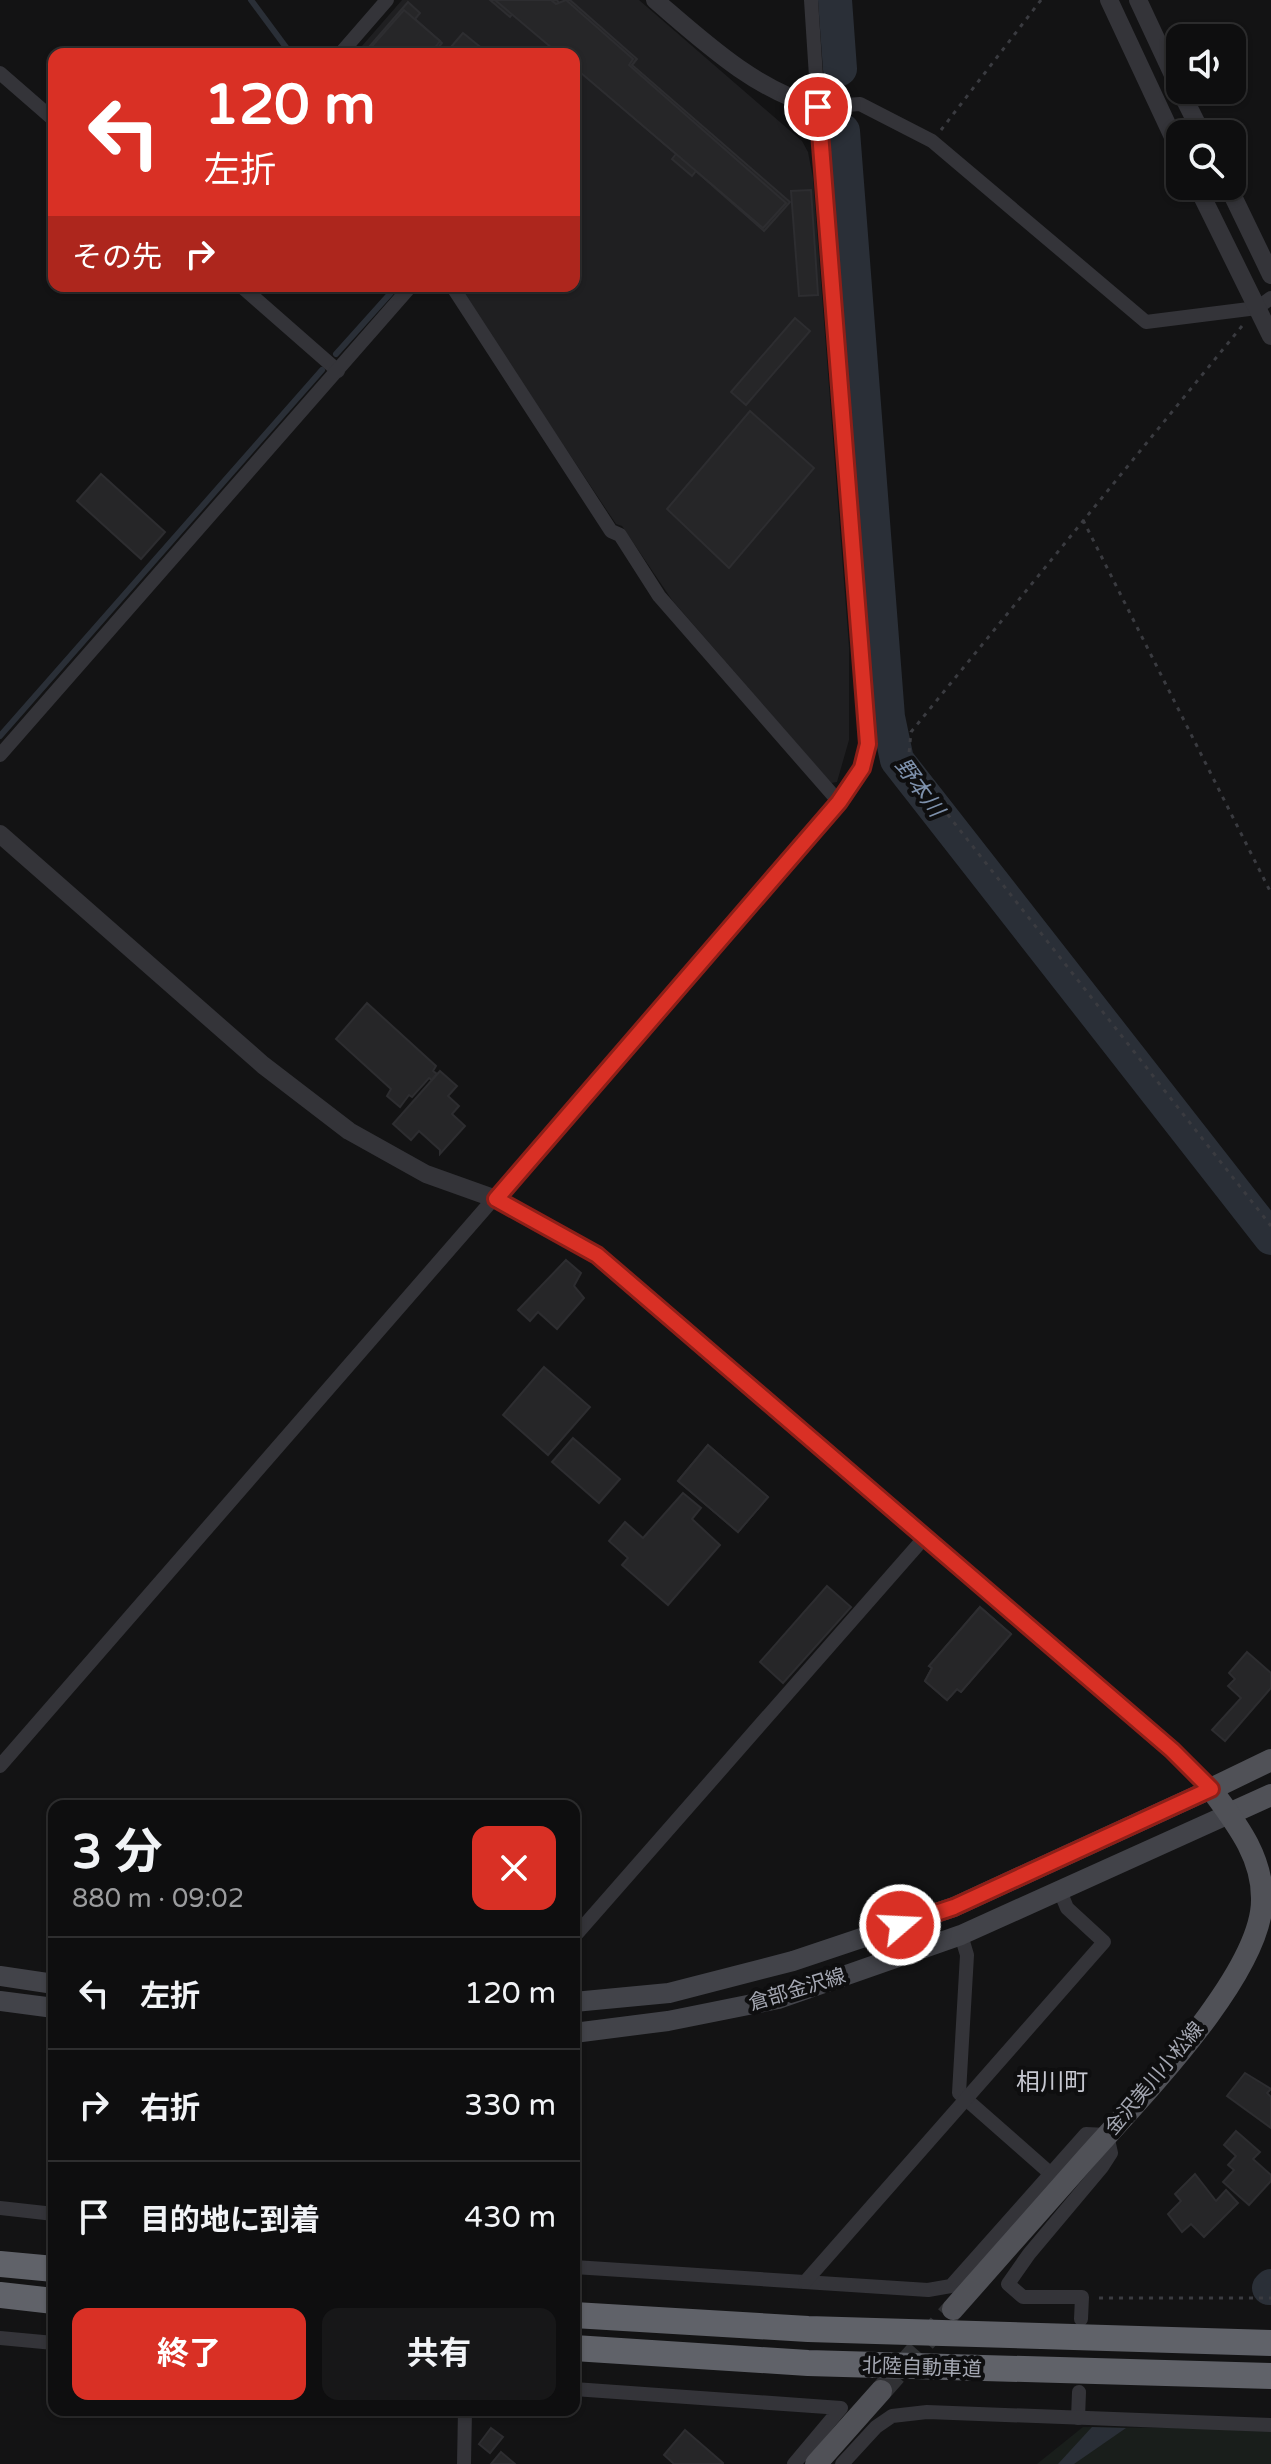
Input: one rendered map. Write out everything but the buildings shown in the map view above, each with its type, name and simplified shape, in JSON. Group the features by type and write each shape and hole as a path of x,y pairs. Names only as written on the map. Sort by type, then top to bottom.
{"highway":[{"path":"0,2264 48,2268"},
{"path":"0,2295 48,2300"},
{"name":"北陸自動車道","path":"580,2315 839,2330 1271,2343"},
{"name":"北陸自動車道","path":"580,2348 808,2363 1271,2376"}],"main road":[{"path":"1211,1789 1271,1760"},
{"name":"金沢美川小松線","path":"953,2309 1107,2135 1217,2003 1248,1948 1259,1921 1265,1879 1246,1837 1211,1789"},
{"name":"倉部金沢線","path":"580,2001 669,1993 793,1961 954,1907 1211,1789"},
{"path":"1229,1814 1271,1795"},
{"name":"倉部金沢線","path":"580,2032 668,2021 778,1999 961,1935 1229,1814"},
{"path":"0,1976 48,1983"},
{"path":"0,2001 48,2007"},
{"path":"816,2464 881,2391"}],"street":[{"path":"345,48 387,0"},
{"path":"655,0 718,54 791,99 818,107 860,104 932,141 1146,322 1264,303"},
{"path":"0,1766 839,802 862,768 868,744 811,0"},
{"path":"1109,0 1166,122"},
{"path":"1138,0 1166,60"},
{"path":"0,73 48,115"},
{"path":"1205,200 1264,303 1271,336"},
{"path":"1235,200 1271,275"},
{"path":"248,292 338,371"},
{"path":"0,755 406,292"},
{"path":"456,292 611,531 620,535 659,596 839,802"},
{"path":"0,834 263,1065 349,1131 426,1174 496,1199 597,1255 1172,1750 1211,1789"},
{"path":"580,1930 925,1537"},
{"path":"805,2282 1104,1942 1067,1908 1060,1891"},
{"path":"961,1935 967,1955 959,2093 1051,2174"},
{"path":"580,2267 928,2290 951,2286 1086,2134 1107,2135 1111,2153 1102,2167 1029,2254 1008,2284 1023,2297 1082,2297 1081,2319"},
{"path":"0,2208 48,2213"},
{"path":"0,2338 48,2342"},
{"path":"580,2389 841,2408 794,2464"},
{"path":"1078,2418 1079,2392"},
{"path":"842,2464 876,2427 892,2416 927,2412 1271,2425"},
{"path":"464,2464 465,2416"}],"path":[{"path":"932,141 1041,0"},
{"path":"1264,303 911,732 908,764 1271,1226"},
{"path":"1083,520 1271,893"},
{"path":"1082,2297 1271,2298"}],"shaded area":[{"path":"402,0 639,0 802,141 808,152 813,178 849,647 849,740 837,782 831,783 672,600 622,526 616,524 461,292 580,292 580,48 360,48"},
{"path":"1083,2427 1271,2429 1271,2464 1037,2464"},
{"path":"1092,2427 1126,2428 1074,2464 1058,2464"}],"waterway":[{"path":"251,0 287,48"},
{"name":"野本川","path":"835,0 840,69"},
{"name":"野本川","path":"843,131 888,717 897,760 1271,1238"},
{"path":"336,354 392,292"},
{"path":"0,736 322,370"}],"tunnel":[{"path":"881,2391 953,2309"}],"district":[{"name":"相川町","path":"1052,2082"}],"route":[{"path":"818,107 868,744 862,768 839,802 496,1199 597,1255 1172,1750 1211,1789 954,1907 900,1925"}]}
